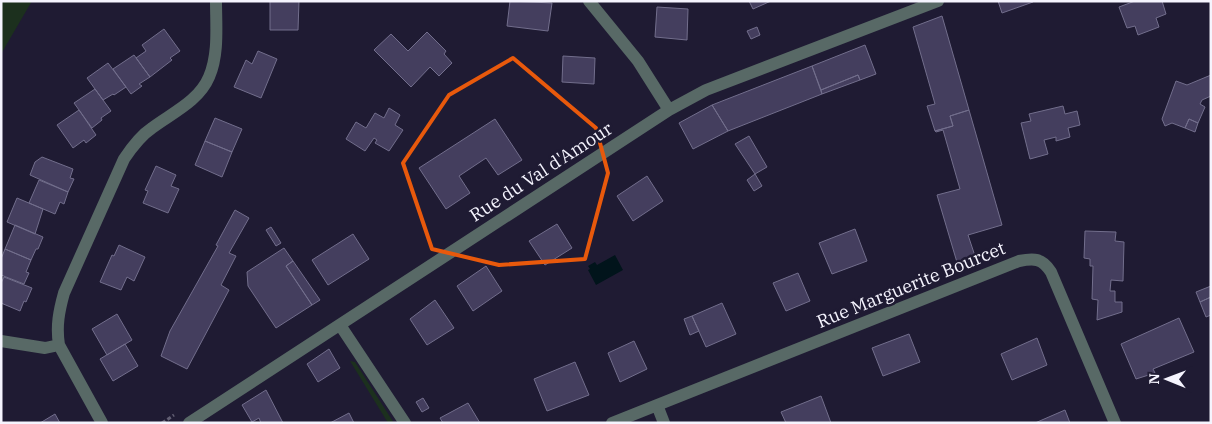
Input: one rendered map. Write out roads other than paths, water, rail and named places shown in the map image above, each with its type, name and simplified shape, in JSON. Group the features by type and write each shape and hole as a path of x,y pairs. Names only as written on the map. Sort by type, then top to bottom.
{"street":[{"path":"102,423 59,345 57,331 64,293 124,158 135,143 151,128 198,94 209,78 214,60 217,36 216,1"},
{"path":"590,1 638,60 669,110"},
{"name":"Rue du Val d'Amour","path":"189,423 669,110 706,90 938,1"},
{"name":"Rue Marguerite Bourcet","path":"612,423 1018,261 1038,260 1046,265 1051,272 1115,423"},
{"path":"340,325 406,423"},
{"path":"1,342 45,348 59,345"},
{"path":"657,406 664,423"}]}
